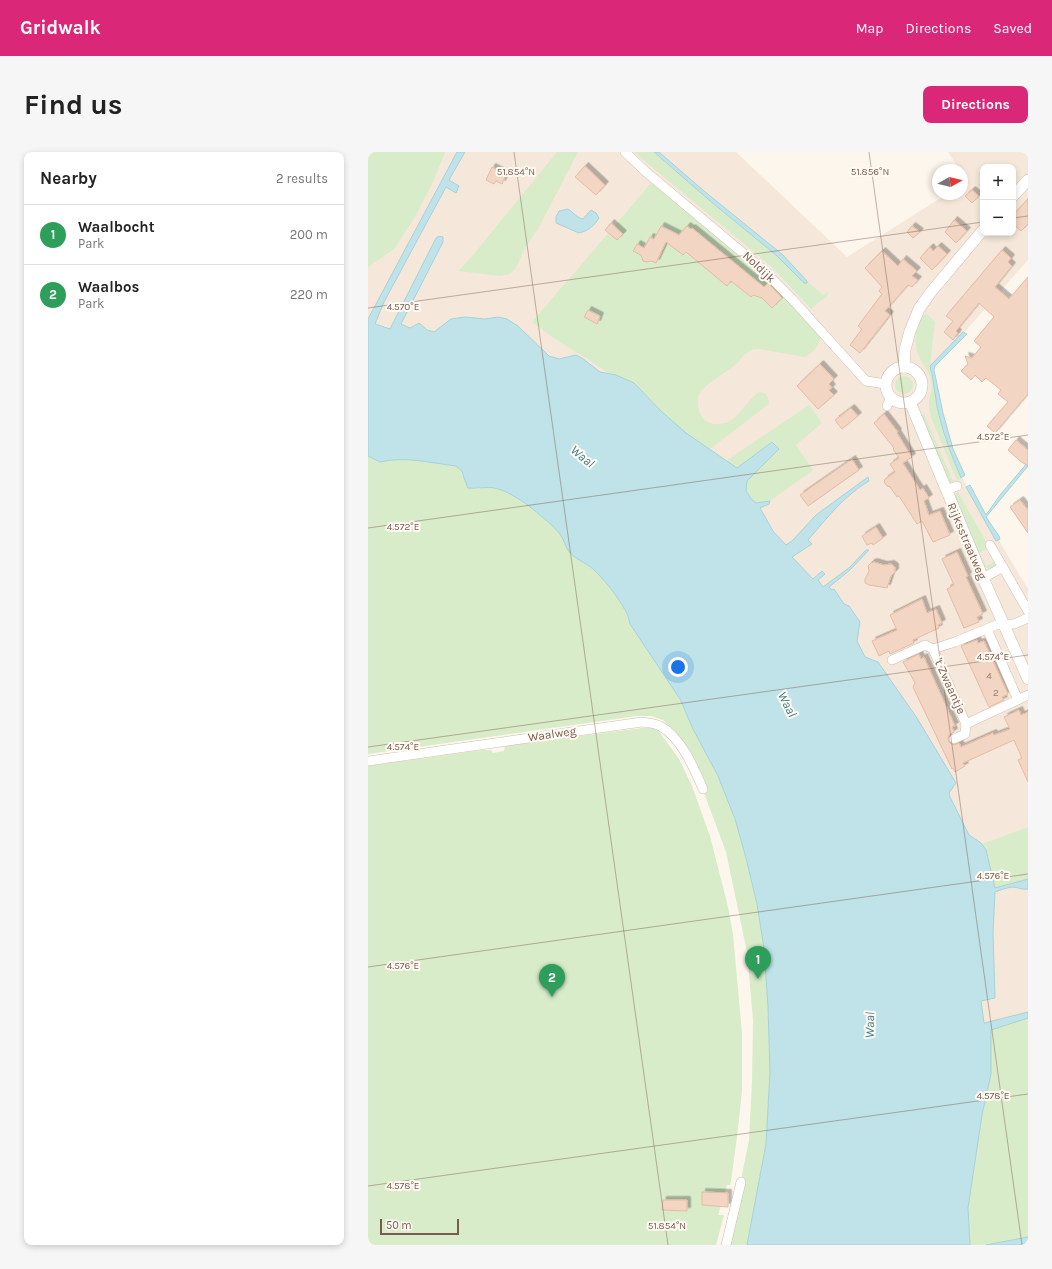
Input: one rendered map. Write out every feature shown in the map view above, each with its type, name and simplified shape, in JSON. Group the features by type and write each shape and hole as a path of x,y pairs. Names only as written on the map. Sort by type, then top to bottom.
{"street":[{"name":"Noldijk","path":"625,152 646,172 761,268 793,300 866,381 886,384"},
{"path":"1016,193 1028,180"},
{"path":"904,367 905,350 910,331 919,310 931,292 980,234"},
{"path":"904,367 914,370 919,375 922,382 920,393 910,402 889,401 886,384 888,378 897,368 904,367"},
{"name":"Rijksstraatweg","path":"910,402 916,428 946,490 1028,679"},
{"path":"946,490 957,486"},
{"name":"Rijksstraatweg","path":"990,545 1028,612"},
{"path":"983,578 1003,567"},
{"name":"'t Zwaantje","path":"933,649 955,642 987,628 1014,624 1028,618"},
{"path":"987,628 1018,700"},
{"name":"'t Zwaantje","path":"892,660 925,645 933,649 966,724 965,734 954,739"},
{"name":"'t Zwaantje","path":"966,724 1028,695"},
{"name":"Waalweg","path":"368,761 642,722 660,726 678,742 703,789"},
{"path":"726,1245 741,1182"}],"shaded area":[{"path":"394,152 736,152 847,257 937,200 968,200 968,164 956,164 948,152 1028,152 1028,260 933,368 943,426 964,482 1028,589 1028,1081 368,354 368,193"}],"green space":[{"path":"368,152 445,152 434,180 415,217 394,249 368,267"},
{"path":"557,152 578,152 538,229 525,248 516,268 510,274 500,276 458,271 473,255"},
{"path":"634,152 654,152 776,255 804,283 807,283 807,281 823,295 828,292 827,296 811,309 773,268"},
{"path":"652,182 756,267 793,305 821,337 815,349 804,357 759,349 751,350 744,355 737,364 703,389 698,396 700,414 703,419 711,423 722,424 732,420 759,392 765,393 769,404 710,449 686,433 661,411 634,383 605,371 555,339 532,322"},
{"path":"927,314 935,322 930,366 939,417 945,439 961,478 957,481 931,417 929,402 932,389 931,379 917,351 916,334 923,315"},
{"path":"900,376 908,376 913,381 911,392 908,394 900,394 895,389 895,381"},
{"path":"809,405 822,423 796,445 813,470 770,501 756,503 746,491 747,481 778,449 772,442 737,468 726,461"},
{"path":"924,414 953,482 949,482 920,415"},
{"path":"368,456 380,462 389,460 408,460 456,466 462,471 464,478 476,489 494,487 502,490 520,500 548,522 561,535 569,551 597,573 619,600 627,613 630,624 680,699 693,729 718,776 735,819 757,904 764,948 768,1007 770,1072 766,1144 747,1245 728,1245 749,1140 753,1020 747,952 726,852 694,766 678,736 663,720 651,716 637,716 368,754"},
{"path":"957,492 989,547 979,553 987,566 994,562 996,565 995,567 989,569 984,566 954,497"},
{"path":"642,728 658,730 679,759 692,786 710,836 728,907 733,934 742,1033 742,1091 731,1181 730,1185 727,1185 718,1215 724,1215 716,1245 368,1245 368,766 482,750 491,750 493,753 504,751 505,746"},
{"path":"1028,827 1028,879 995,888 986,850 982,844"},
{"path":"1028,1018 1028,1237 986,1245 970,1245 968,1208 982,1115 991,1074 991,1030"}],"water":[{"name":"Waal","path":"457,152 465,152 449,180 459,186 456,193 446,187 384,302 375,324 390,329 436,238 439,236 443,237 443,242 401,324 410,328 419,323 427,330 434,332 451,319 465,317 485,319 498,317 507,319 518,326 549,356 559,359 576,355 600,372 616,375 634,383 661,411 686,433 737,468 772,442 779,449 747,481 746,491 756,503 770,501 769,504 760,508 773,531 786,545 792,541 816,515 868,477 869,481 844,500 808,540 812,544 792,557 813,579 822,571 825,574 818,580 823,587 850,567 866,550 869,550 850,570 829,587 832,590 834,589 844,604 849,606 860,622 857,641 865,657 878,662 917,718 956,783 949,793 950,797 969,835 981,843 986,850 995,888 1028,879 1028,889 1012,887 995,892 993,933 995,998 981,1001 984,1023 1028,1012 1028,1018 991,1030 991,1074 982,1115 968,1208 970,1245 747,1245 766,1144 770,1072 768,1007 764,948 757,904 735,819 718,776 693,729 680,699 630,624 627,613 619,600 597,573 570,553 563,538 548,522 533,509 508,493 489,487 468,488 462,471 456,466 408,460 389,460 380,462 368,456 368,319"},
{"path":"654,152 659,152 704,191 783,255 807,281 807,283 804,283 776,255"},
{"path":"568,209 583,219 591,210 596,213 599,218 590,228 579,233 556,223 556,217 559,211"},
{"path":"963,332 967,334 935,366 934,370 943,413 953,449 965,475 961,478 942,426 930,366"},
{"path":"1028,462 1028,466 986,517 999,536 1000,539 996,541 966,487 970,485 986,515 1000,495"},
{"path":"1028,1237 1028,1243 1019,1245 986,1245"}],"building":[{"path":"585,166 605,185 596,195 575,177"},
{"path":"492,167 506,174 502,184 496,181 494,184 486,180"},
{"path":"972,190 979,196 972,203 968,199 968,193"},
{"path":"1028,199 1028,224 1021,231 1016,227 1016,212"},
{"path":"954,220 967,231 956,243 945,232"},
{"path":"611,223 623,234 617,240 605,230"},
{"path":"661,226 679,235 687,226 691,229 692,228 764,287 768,283 782,298 772,308 762,298 753,295 751,297 731,281 727,286 686,252 683,255 666,242 656,263 651,261 643,261 641,255 633,251 637,244 644,248 650,237 654,239"},
{"path":"912,226 920,232 913,238 907,232"},
{"path":"938,246 947,254 932,270 920,258 930,247 933,251"},
{"path":"1002,250 1011,258 1008,262 1012,266 995,287 1009,299 1028,277 1028,394 995,433 987,426 1008,402 998,394 1001,390 986,378 982,382 975,375 971,380 961,371 968,364 965,356 972,358 981,347 974,341 994,317 979,303 956,331 958,333 953,340 944,332 953,321 946,316"},
{"path":"882,251 898,266 903,259 917,271 912,276 918,280 912,287 908,285 885,311 890,315 860,353 850,345 862,329 858,326 882,294 879,291 882,287 865,268"},
{"path":"588,310 600,316 597,324 584,317"},
{"path":"820,364 834,379 829,384 832,388 829,390 834,395 818,409 797,386"},
{"path":"851,408 858,416 842,429 835,420"},
{"path":"884,414 898,432 897,433 912,457 903,463 920,490 923,488 929,498 924,501 929,515 940,511 950,535 933,542 922,521 917,524 899,496 897,497 890,487 884,482 885,479 895,472 890,464 899,458 893,449 894,448 874,423"},
{"path":"1016,440 1028,450 1028,466 1008,450"},
{"path":"852,459 859,470 808,506 800,495"},
{"path":"1020,500 1028,510 1028,533 1010,507"},
{"path":"876,527 883,538 873,545 872,543 867,545 862,536"},
{"path":"957,552 968,576 966,577 983,614 977,617 979,622 964,628 947,589 954,585 942,559"},
{"path":"874,562 884,565 891,564 895,567 895,572 891,576 887,588 865,583 865,579 869,571 868,566"},
{"path":"922,599 927,613 936,609 942,623 938,625 939,628 913,640 914,643 890,654 889,651 879,656 872,641 897,630 890,615"},
{"path":"977,640 978,643 984,641 1008,694 1002,697 1004,700 989,707 961,646"},
{"path":"919,654 921,659 924,657 955,726 952,727 954,732 949,735 948,738 951,744 954,745 959,743 961,747 993,733 994,735 1010,729 1004,717 1019,710 1021,715 1028,712 1028,782 1018,760 1022,758 1014,740 963,763 965,766 955,772 953,768 952,769 913,687 915,683 903,662"},
{"path":"702,1192 728,1193 728,1207 702,1205"},
{"path":"663,1200 687,1200 687,1211 662,1210"}],"place":[{"name":"Waalbocht","path":"758,979"},
{"name":"Waalbos","path":"552,997"}]}
